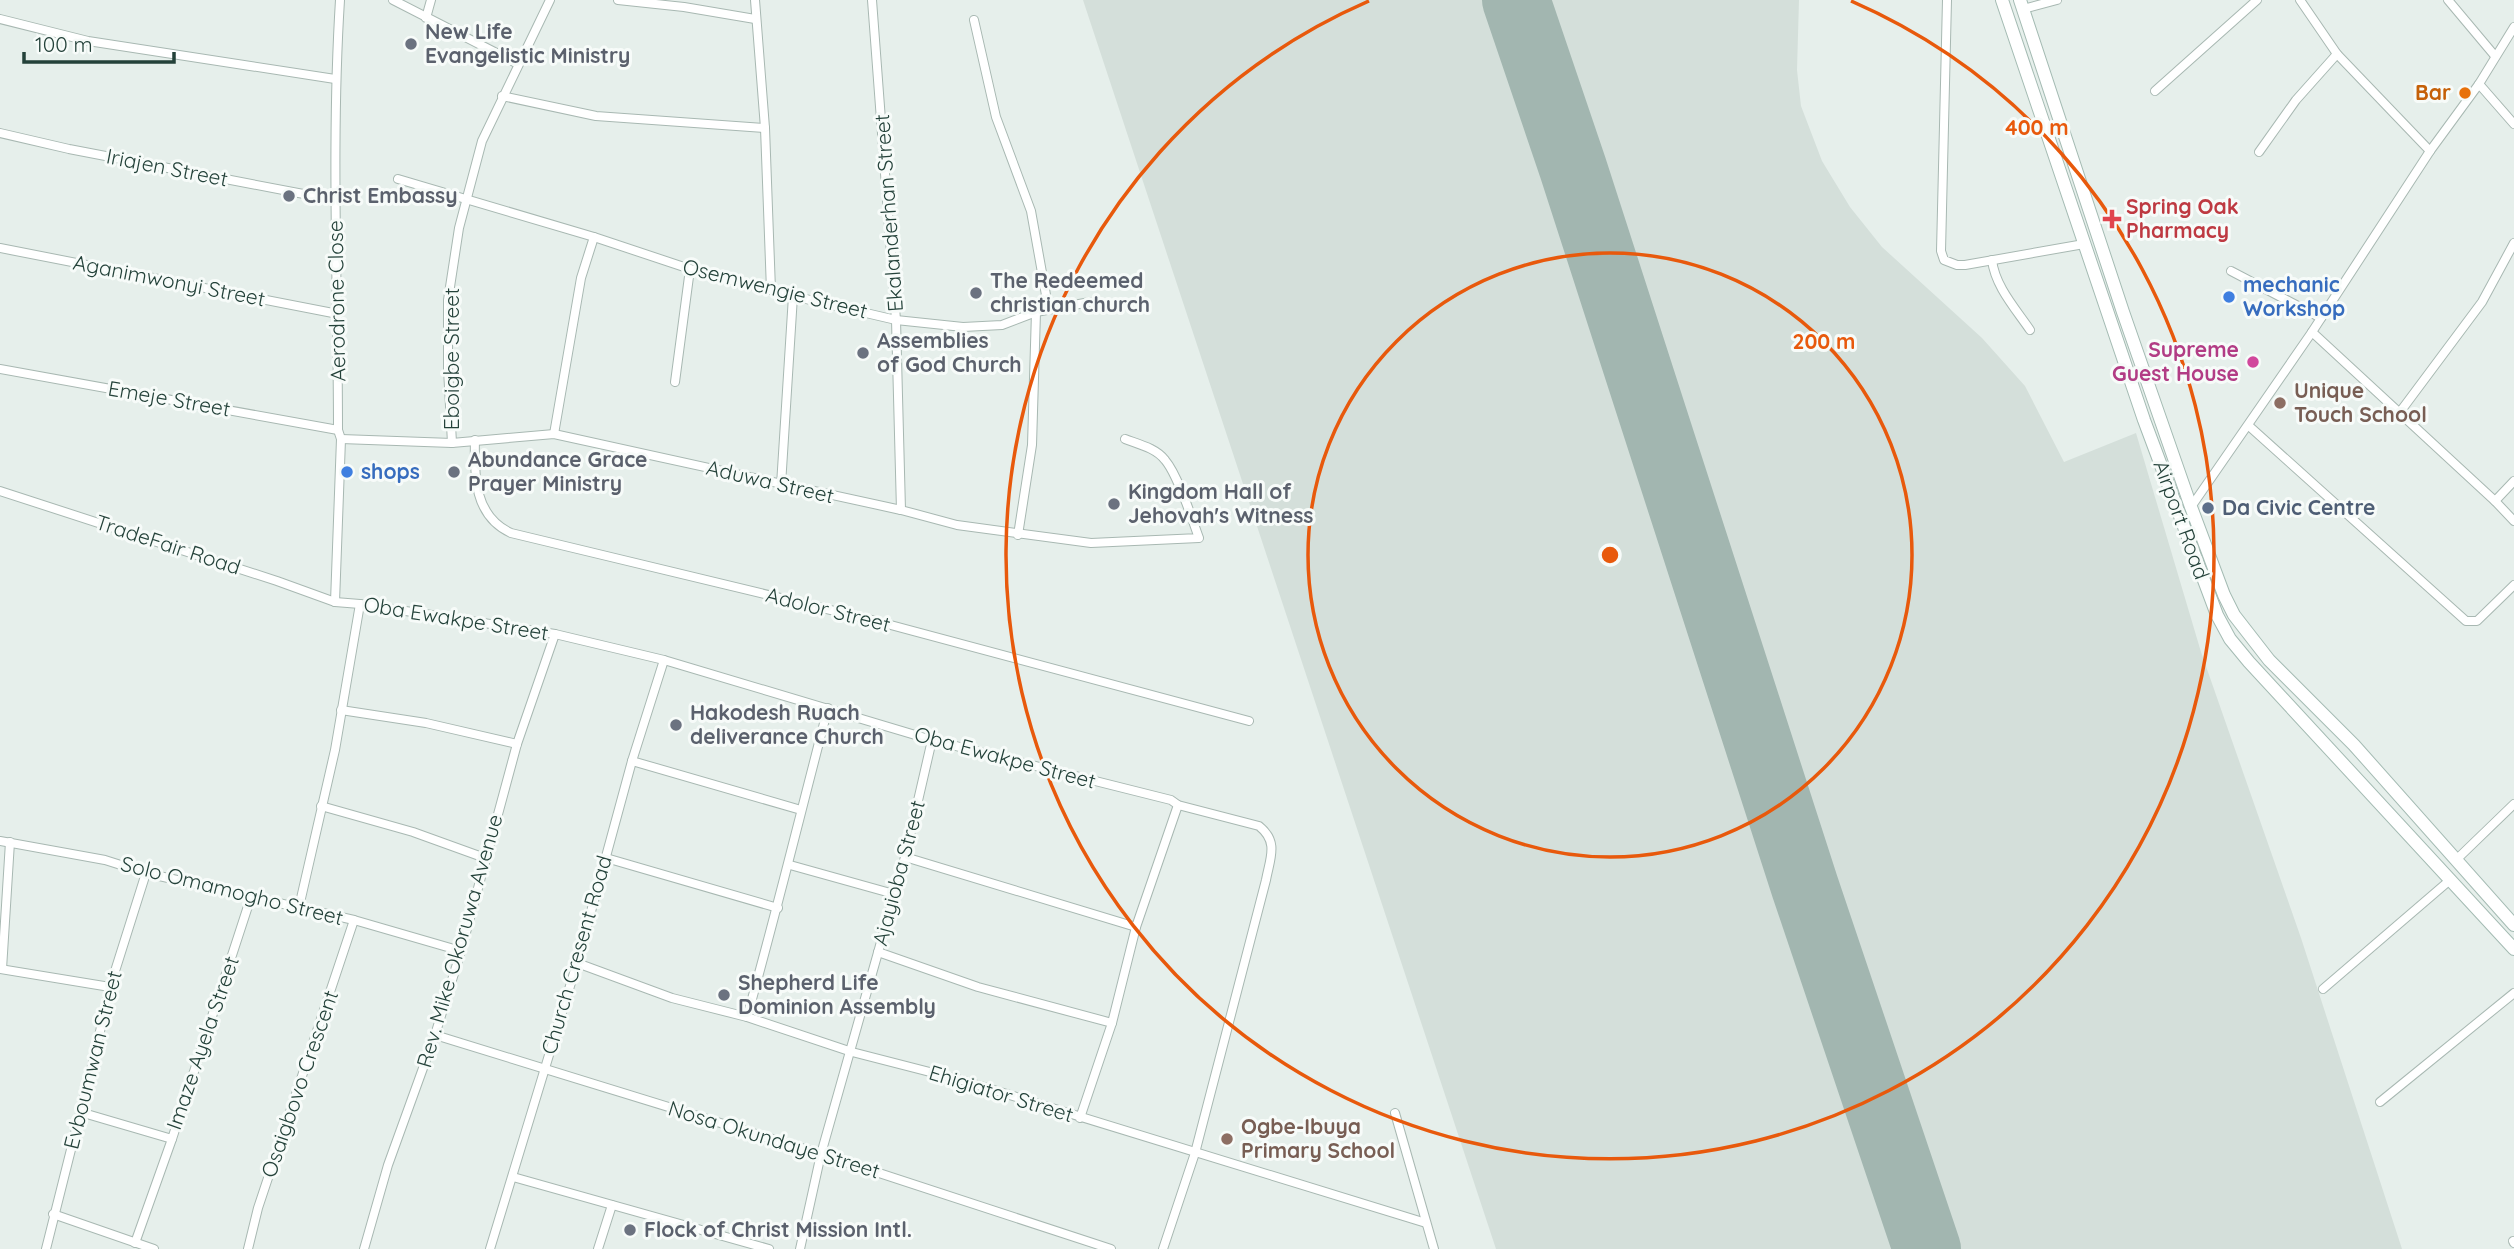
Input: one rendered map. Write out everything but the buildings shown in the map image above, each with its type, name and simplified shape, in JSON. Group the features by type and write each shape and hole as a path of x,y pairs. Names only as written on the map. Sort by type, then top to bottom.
{"main road":[{"name":"Airport Road","path":"2002,0 2109,317 2208,595 2230,639 2514,949"},
{"name":"Airport Road","path":"2021,4 2123,312 2224,595 2248,635 2269,660 2354,745 2514,925"},
{"path":"2109,317 2123,312"}],"street":[{"name":"Aerodrone Close","path":"335,602 340,435 335,79 340,0"},
{"path":"393,0 518,64"},
{"path":"426,18 431,0"},
{"name":"Eboigbe Street","path":"452,443 448,300 459,228 482,141 550,0"},
{"path":"618,0 684,7 755,19"},
{"path":"755,0 765,128 771,289"},
{"name":"Ekalanderhan Street","path":"872,0 896,320 901,510"},
{"path":"1947,0 1941,251 1944,260 1956,265 2084,244"},
{"path":"2021,4 2057,0"},
{"path":"2155,90 2257,0"},
{"path":"2300,0 2337,54 2430,151"},
{"path":"2448,0 2496,56"},
{"path":"0,19 88,41 335,79"},
{"path":"974,20 996,117 1031,211 1046,295 1036,312 1032,445 1018,535"},
{"path":"2192,507 2312,332 2430,151 2479,84 2514,27"},
{"path":"2259,152 2296,100 2337,54"},
{"path":"2479,84 2514,124"},
{"path":"502,96 596,116 765,128"},
{"name":"Iriajen Street","path":"0,133 69,149 335,200"},
{"name":"Osemwengie Street","path":"398,179 594,237 690,269 896,320 963,327 1002,325 1036,312 1090,302"},
{"path":"554,434 581,278 594,237"},
{"path":"2400,412 2482,302 2514,243"},
{"name":"Aganimwonyi Street","path":"0,248 338,314"},
{"path":"1992,260 1994,274 2030,330"},
{"path":"675,382 690,269"},
{"path":"2231,271 2321,318"},
{"path":"781,485 793,296"},
{"path":"2312,332 2495,500 2514,521"},
{"name":"Emeje Street","path":"0,369 340,435"},
{"path":"2249,426 2466,621 2477,621 2514,585"},
{"name":"Aduwa Street","path":"340,435 452,443 554,434 901,510 957,525 1018,535 1091,543 1199,538 1187,505 1165,460 1152,450 1125,439"},
{"name":"Adolor Street","path":"475,440 474,471 483,508 497,527 511,533 872,620 1249,722"},
{"path":"2495,500 2514,481"},
{"name":"TradeFair Road","path":"0,491 335,602"},
{"name":"Oba Ewakpe Street","path":"335,602 555,634 664,660 932,740 1171,800 1178,805 1259,827 1268,833 1273,842 1266,880 1195,1153"},
{"path":"299,907 335,750 360,604"},
{"name":"Rev. Mike Okoruwa Avenue","path":"364,1249 388,1165 435,1035 461,951 517,744 555,634"},
{"name":"Church Cresent Road","path":"490,1249 577,963 632,761 664,660"},
{"path":"747,1017 790,865 801,810 828,708"},
{"path":"341,710 426,723 517,744"},
{"name":"Ajayioba Street","path":"800,1249 821,1154 905,857 932,740"},
{"path":"632,761 801,810"},
{"path":"2456,860 2514,804"},
{"path":"1080,1118 1112,1023 1136,927 1178,805"},
{"path":"321,806 414,832 485,858"},
{"name":"Solo Omamogho Street","path":"0,841 105,860 146,873 354,920 461,951"},
{"path":"10,842 1,969 110,988"},
{"path":"905,857 1136,927"},
{"path":"606,858 778,908"},
{"path":"790,865 894,894"},
{"name":"Evboumwan Street","path":"46,1249 110,988 146,873"},
{"path":"2323,989 2451,880"},
{"name":"Imaze Ayela Street","path":"80,1112 172,1139 251,897"},
{"name":"Osaigbovo Crescent","path":"248,1249 258,1208 354,920"},
{"path":"878,952 978,986 1112,1023"},
{"name":"Ehigiator Street","path":"577,963 672,998 747,1017 852,1052 961,1080 1426,1223"},
{"path":"2380,1102 2514,993"},
{"name":"Nosa Okundaye Street","path":"435,1035 821,1154 1111,1249"},
{"path":"1395,1113 1434,1249"},
{"path":"135,1243 172,1139"},
{"path":"1163,1249 1195,1153"},
{"path":"513,1177 769,1249"},
{"path":"598,1249 612,1205"},
{"path":"53,1214 154,1249"}],"shaded area":[{"path":"1083,0 1799,0 1797,70 1801,106 1822,161 1850,207 1882,247 1982,338 2025,386 2064,462 2136,433 2201,652 2301,938 2402,1249 1496,1249"}],"runway":[{"path":"1516,0 1573,168 1805,887 1927,1249"}],"place":[{"name":"New Life Evangelistic Ministry","path":"411,44"},
{"name":"Bar","path":"2465,93"},
{"name":"Christ Embassy","path":"289,196"},
{"name":"Spring Oak Pharmacy","path":"2112,219"},
{"name":"The Redeemed christian church","path":"976,293"},
{"name":"mechanic Workshop","path":"2229,297"},
{"name":"Assemblies of God Church","path":"863,353"},
{"name":"Supreme Guest House","path":"2253,362"},
{"name":"Unique Touch School","path":"2280,403"},
{"name":"shops","path":"347,472"},
{"name":"Abundance Grace Prayer Ministry","path":"454,472"},
{"name":"Kingdom Hall of Jehovah's Witness","path":"1114,504"},
{"name":"Da Civic Centre","path":"2208,508"},
{"name":"Hakodesh Ruach deliverance Church","path":"676,725"},
{"name":"Shepherd Life Dominion Assembly","path":"724,995"},
{"name":"Ogbe-Ibuya Primary School","path":"1227,1139"},
{"name":"Flock of Christ Mission Intl.","path":"630,1230"}]}
